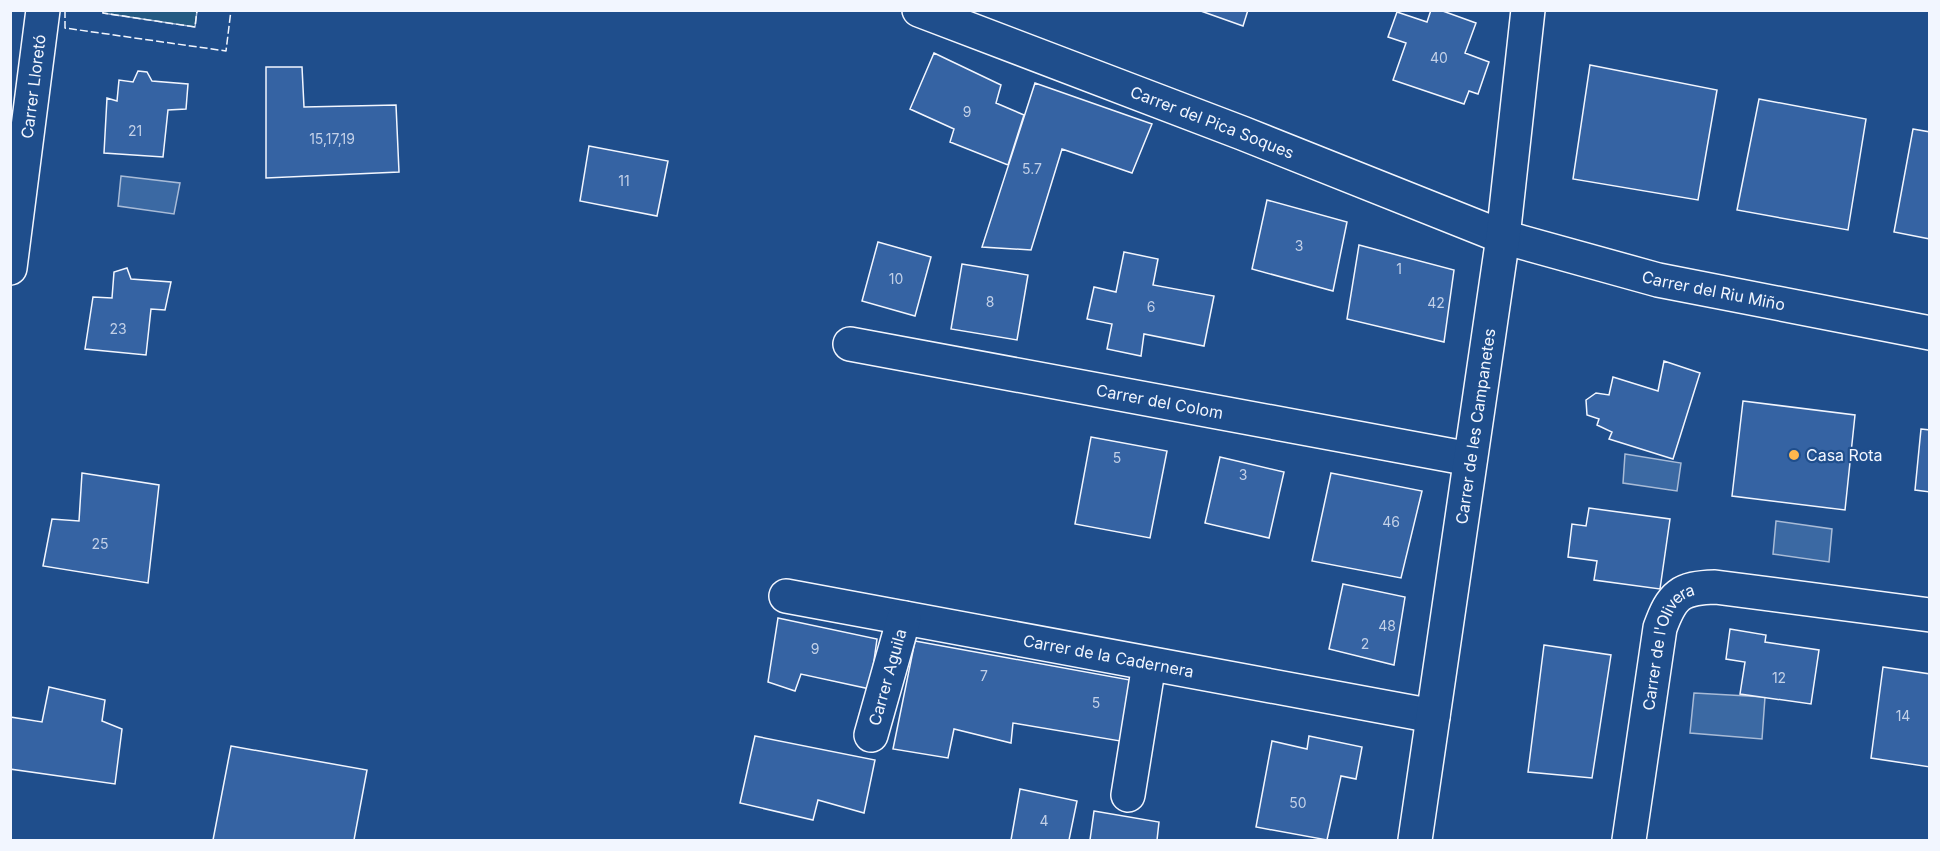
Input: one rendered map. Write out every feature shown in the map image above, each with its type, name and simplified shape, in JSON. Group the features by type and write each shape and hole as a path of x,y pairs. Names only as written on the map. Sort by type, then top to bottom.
{"street":[{"name":"Carrer Lloretó","path":"10,268 42,10"},
{"name":"Carrer del Pica Soques","path":"919,10 1242,133 1503,237"},
{"name":"Carrer de les Campanetes","path":"1415,840 1503,237 1528,10"},
{"name":"Carrer del Riu Miño","path":"1503,237 1658,280 1929,333"},
{"name":"Carrer del Colom","path":"850,344 1470,459"},
{"name":"Carrer de l'Olivera","path":"1629,840 1660,628 1668,608 1678,595 1693,588 1715,587 1929,615"},
{"name":"Carrer de la Cadernera","path":"786,596 1433,717"},
{"name":"Carrer Aguila","path":"871,735 904,618"},
{"path":"1128,795 1149,664"}],"shaded area":[{"path":"103,10 197,11 195,27 103,13"},
{"path":"121,176 180,183 174,214 118,206"},
{"path":"1625,454 1681,463 1677,491 1623,483"},
{"path":"1776,521 1832,529 1829,562 1773,554"},
{"path":"1694,693 1765,697 1762,739 1690,733"}],"building":[{"path":"1198,10 1248,10 1243,26"},
{"path":"1431,10 1440,10 1476,23 1465,53 1489,62 1478,94 1469,91 1464,104 1393,80 1406,43 1388,37 1397,12 1427,22"},
{"path":"934,53 1001,85 996,103 1024,115 1008,165 950,142 954,129 910,109"},
{"path":"1590,65 1717,90 1698,200 1573,179"},
{"path":"266,67 302,67 304,107 396,105 399,172 266,178"},
{"path":"138,71 147,72 152,81 188,84 186,109 168,110 163,157 104,153 107,98 117,101 119,80 133,82"},
{"path":"1035,83 1152,124 1132,173 1062,149 1031,250 982,247"},
{"path":"1759,99 1866,119 1848,230 1737,210"},
{"path":"1913,129 1930,132 1930,239 1894,232"},
{"path":"589,146 668,161 657,216 580,201"},
{"path":"1267,200 1347,222 1333,291 1252,269"},
{"path":"878,242 931,257 915,316 862,301"},
{"path":"1359,245 1454,270 1444,342 1347,319"},
{"path":"1124,252 1158,259 1153,285 1214,296 1204,346 1144,334 1141,356 1107,349 1112,324 1087,319 1094,287 1116,292"},
{"path":"962,264 1028,275 1017,340 951,329"},
{"path":"127,268 131,279 171,282 165,310 151,309 146,355 85,349 93,297 112,298 114,272"},
{"path":"1664,361 1700,373 1673,459 1609,439 1612,432 1597,425 1599,419 1587,415 1586,400 1596,393 1609,395 1613,377 1658,391"},
{"name":"Casa Rota","path":"1743,401 1855,415 1845,510 1732,496"},
{"path":"1921,429 1930,430 1930,492 1915,490"},
{"path":"1091,437 1167,451 1150,538 1075,524"},
{"path":"1220,457 1284,472 1269,538 1205,523"},
{"path":"82,473 159,485 148,583 43,566 52,519 79,521"},
{"path":"1331,473 1422,491 1401,578 1312,561"},
{"path":"1589,508 1670,519 1660,589 1594,580 1597,561 1568,557 1572,524 1586,526"},
{"path":"1343,584 1405,597 1394,665 1329,649"},
{"path":"778,618 877,639 870,689 801,674 795,691 768,682"},
{"path":"1730,629 1766,635 1765,642 1819,650 1811,704 1740,694 1745,662 1726,659"},
{"path":"915,641 1130,680 1120,741 1013,723 1011,743 954,729 948,758 893,749"},
{"path":"1544,645 1611,655 1592,778 1528,772"},
{"path":"1883,667 1930,674 1930,767 1871,758"},
{"path":"49,687 105,700 102,721 122,729 115,784 10,769 10,717 42,722"},
{"path":"755,736 875,760 864,813 818,800 813,820 740,803"},
{"path":"1309,736 1362,747 1356,779 1341,776 1327,840 1256,827 1272,741 1307,749"},
{"path":"231,746 367,770 354,840 213,840"},
{"path":"1020,789 1077,801 1069,840 1011,840"},
{"path":"1094,811 1159,822 1157,840 1090,840"}],"fence":[{"path":"65,10 65,28 226,51 231,10"},
{"path":"103,10 103,13 195,27 197,10"}],"place":[{"name":"Casa Rota","path":"1794,455"}]}
